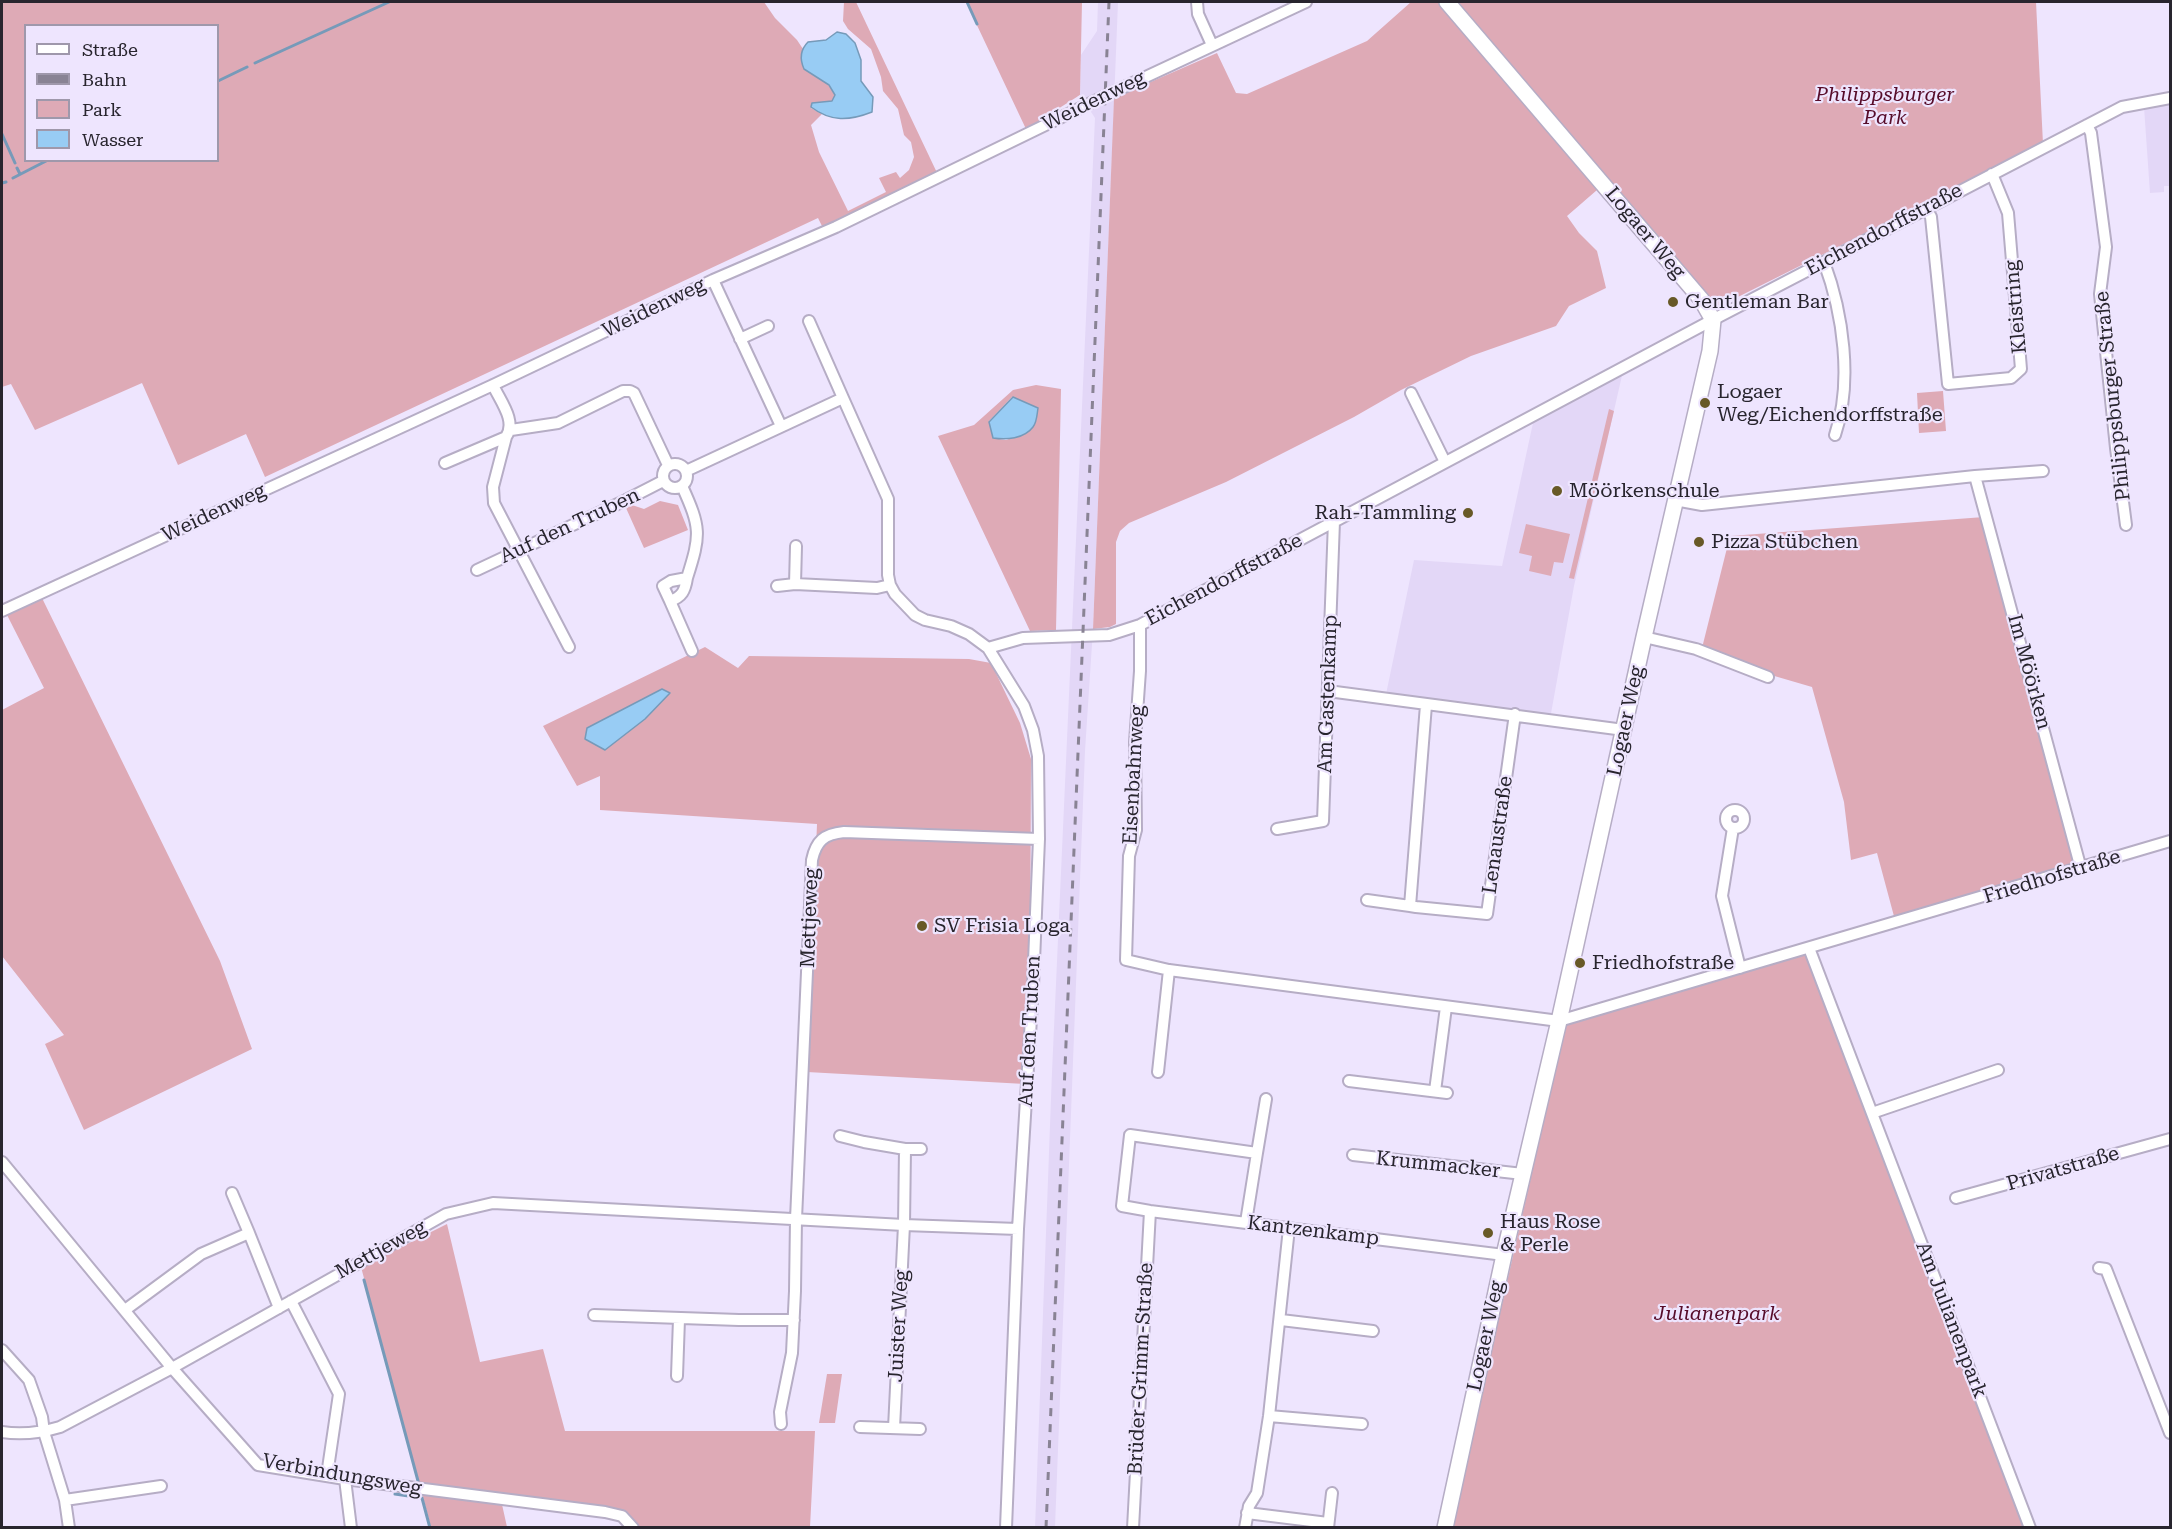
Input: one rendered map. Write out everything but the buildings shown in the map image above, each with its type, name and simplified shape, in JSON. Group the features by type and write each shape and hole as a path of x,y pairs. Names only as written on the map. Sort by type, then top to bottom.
{"street":[{"path":"1197,2 1198,14 1212,45"},
{"name":"Weidenweg","path":"2,611 493,385 713,280 836,227 1212,45 1306,2"},
{"name":"Logaer Weg","path":"1445,1527 1504,1255 1710,351 1713,320 1701,299 1447,2"},
{"name":"Eichendorffstraße","path":"988,648 1023,638 1109,635 1140,625 1713,320 2121,107 2170,98"},
{"name":"Philippsburger Straße","path":"2087,125 2091,133 2106,247 2100,294 2116,448 2127,525"},
{"name":"Kleistring","path":"1926,208 1931,217 1948,384 2011,378 2021,369 2010,260 2010,230 2008,213 1992,174"},
{"path":"1824,262 1834,288 1841,325 1842,416 1836,435"},
{"path":"713,280 781,426"},
{"path":"777,586 795,584 877,588 890,585 888,499 809,321"},
{"path":"740,339 768,326"},
{"path":"493,385 511,423 493,487 494,503 569,647"},
{"path":"445,464 508,434 558,423 623,391 634,393 668,465 678,464 686,471 687,479 682,486 698,528 698,537 685,590 680,598 669,601"},
{"path":"1411,393 1445,462"},
{"path":"686,471 843,398"},
{"name":"Auf den Truben","path":"668,465 663,472 663,481 671,488 682,486"},
{"path":"1675,500 1702,505 2043,471"},
{"name":"Im Möörken","path":"1975,476 2081,869"},
{"name":"Auf den Truben","path":"477,570 663,481"},
{"name":"Am Gastenkamp","path":"1277,829 1323,821 1334,521"},
{"path":"795,584 796,546"},
{"path":"687,578 671,581 663,586 692,651"},
{"name":"Auf den Truben","path":"890,585 895,594 915,615 969,634 988,648 1015,689 1033,730 1039,769 1039,839 1018,1229 1006,1527"},
{"name":"Eisenbahnweg","path":"1126,960 1130,856 1136,830 1135,742 1140,671 1140,625"},
{"path":"1644,637 1696,649 1768,677"},
{"path":"1328,691 1624,730"},
{"path":"1410,906 1426,705"},
{"name":"Lenaustraße","path":"1367,900 1487,914 1515,714"},
{"path":"1733,828 1722,896 1740,968"},
{"name":"Mettjeweg","path":"796,1219 812,860 815,847 823,837 832,833 844,832 1039,839"},
{"name":"Friedhofstraße","path":"1126,960 1169,970 1559,1021 2170,841"},
{"name":"Am Julianenpark","path":"1809,948 2030,1527"},
{"path":"1158,1072 1169,970"},
{"path":"1348,1081 1441,1092 1446,1007"},
{"path":"1872,1113 1998,1070"},
{"path":"1245,1222 1266,1099"},
{"path":"840,1136 864,1143 921,1149"},
{"name":"Kantzenkamp","path":"1257,1153 1131,1136 1122,1206 1504,1255"},
{"name":"Privatstraße","path":"1956,1198 2170,1139"},
{"name":"Juister Weg","path":"894,1428 904,1225 905,1149"},
{"name":"Krummacker","path":"1353,1155 1523,1174"},
{"name":"Verbindungsweg","path":"2,1162 172,1368 258,1465 345,1479 605,1512 622,1516 633,1527"},
{"path":"232,1193 279,1308"},
{"name":"Mettjeweg","path":"2,1432 15,1434 44,1432 60,1427 172,1368 446,1214 493,1203 1018,1229"},
{"name":"Brüder-Grimm-Straße","path":"1132,1527 1150,1211"},
{"path":"781,1424 780,1412 792,1353 796,1219"},
{"path":"1245,1527 1247,1513 1257,1493 1269,1416 1289,1228"},
{"path":"125,1310 201,1254 249,1233"},
{"path":"2099,1268 2106,1269 2170,1433"},
{"path":"291,1301 339,1394 327,1475"},
{"path":"594,1315 679,1319 794,1320"},
{"path":"677,1376 679,1319"},
{"path":"1281,1320 1373,1331"},
{"path":"2,1350 29,1380 42,1417 44,1432 65,1500 69,1527"},
{"path":"1269,1416 1362,1424"},
{"path":"860,1427 921,1429"},
{"path":"345,1479 351,1527"},
{"path":"65,1500 161,1486"},
{"path":"1247,1513 1328,1525 1332,1493"}],"shaded area":[{"path":"1098,2 1118,2 1093,629 1085,751 1055,1527 1035,1528 1052,1072 1095,118 1080,95 1081,55 1097,31"},
{"path":"2170,105 2170,186 2164,186 2164,192 2150,193 2144,107"},
{"name":"Möörkenschule","path":"1623,371 1574,586 1550,719 1385,699 1414,560 1502,566 1533,423"}],"green space":[{"path":"2,2 764,2 803,49 802,58 809,71 827,84 835,97 832,101 814,103 811,108 822,114 811,125 819,152 848,211 886,192 879,178 896,172 900,178 909,170 914,157 911,142 904,135 898,109 883,91 881,77 871,49 848,29 843,21 844,2 856,2 939,177 825,232 818,218 265,477 246,434 178,465 142,383 35,430 11,384 2,387"},
{"path":"966,2 1082,2 1080,95 1026,129"},
{"path":"1411,2 1440,2 1597,190 1567,216 1579,233 1597,251 1606,288 1569,306 1556,326 1471,356 1226,482 1129,523 1120,531 1116,542 1116,624 1093,629 1114,98 1217,53 1236,93 1247,94 1367,41"},
{"name":"Philippsburger Park","path":"1453,2 2036,2 2043,144 1712,310"},
{"path":"1036,385 1061,389 1056,630 1030,631 938,436 974,425 1013,390","holes":["1012,397 1038,408 1027,433 1006,440 993,438 989,421"]},
{"path":"1943,391 1946,431 1919,433 1917,393"},
{"path":"1609,409 1614,411 1574,579 1569,578"},
{"path":"660,501 678,505 688,530 644,548 626,508 632,505 644,509"},
{"path":"1984,517 1998,562 2074,866 1895,920 1877,853 1851,860 1844,802 1812,687 1771,675 1702,648 1730,536"},
{"path":"1526,524 1570,534 1563,563 1554,562 1551,576 1529,571 1532,556 1519,553"},
{"path":"42,598 220,961 252,1049 84,1130 45,1044 64,1035 2,956 2,710 44,688 6,613"},
{"name":"SV Frisia Loga","path":"705,647 738,668 749,656 969,659 991,663 1020,723 1031,759 1030,984 1025,1084 807,1072 817,824 600,810 600,776 577,786 543,726"},
{"name":"Julianenpark","path":"1806,953 2027,1527 1451,1528 1566,1023"},
{"path":"447,1224 480,1362 543,1349 565,1431 815,1431 810,1527 633,1527 622,1516 501,1500 507,1527 431,1527 361,1267"},
{"path":"827,1374 842,1374 835,1423 819,1423"}],"water":[{"path":"837,32 846,34 855,43 861,60 861,81 873,97 872,112 840,119 818,112 811,107 812,103 832,101 835,95 829,85 804,69 801,59 802,52 808,42 826,40"},
{"path":"1013,397 1038,408 1034,425 1020,436 1009,439 993,438 989,422"},
{"path":"662,689 670,693 645,719 605,750 585,739 587,728"}],"waterway":[{"path":"255,63 389,2"},
{"path":"967,2 977,24"},
{"path":"219,81 247,67"},
{"path":"2,134 15,163"},
{"path":"13,178 44,162"},
{"path":"17,168 20,174"},
{"path":"2,183 6,182"},
{"path":"364,1280 418,1481"},
{"path":"395,1494 422,1498 430,1528"}],"railway":[{"path":"1046,1528 1109,2"}],"place":[{"name":"Gentleman Bar","path":"1673,302"},
{"name":"Logaer Weg/Eichendorffstraße","path":"1705,403"},
{"name":"Möörkenschule","path":"1557,491"},
{"name":"Rah-Tammling","path":"1468,513"},
{"name":"Pizza Stübchen","path":"1699,542"},
{"name":"SV Frisia Loga","path":"922,926"},
{"name":"Friedhofstraße","path":"1580,963"},
{"name":"Haus Rose & Perle","path":"1488,1233"}]}
